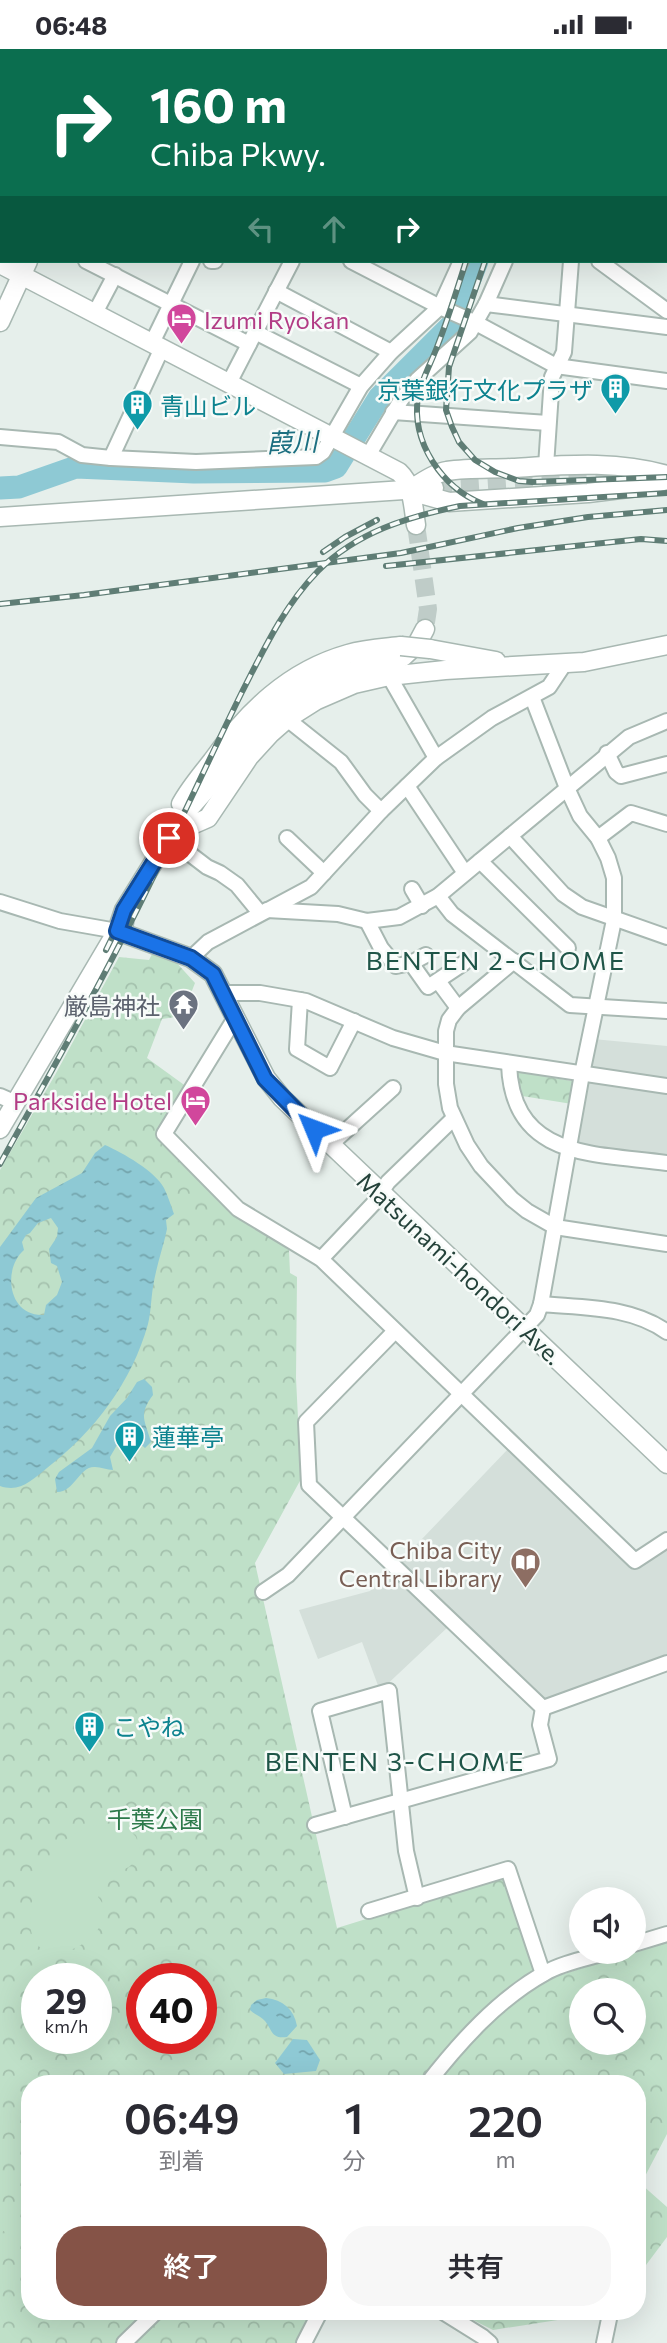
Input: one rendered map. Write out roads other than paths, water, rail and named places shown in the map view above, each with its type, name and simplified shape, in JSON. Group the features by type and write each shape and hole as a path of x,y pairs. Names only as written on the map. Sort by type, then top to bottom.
{"street":[{"path":"90,263 170,302 361,386"},
{"path":"111,458 157,346 185,263"},
{"path":"229,383 291,263"},
{"path":"355,263 471,320 556,366 667,381"},
{"path":"350,445 361,386 391,352 444,309 460,263"},
{"path":"0,437 58,442 82,455 111,458 196,462 316,457 323,452 350,445 394,412 417,380 470,333 471,320 486,304 504,263"},
{"path":"546,466 552,377 564,352 571,263"},
{"path":"602,263 667,311"},
{"path":"0,264 25,268 95,313 350,445 402,475 411,490 416,525"},
{"path":"0,322 25,268"},
{"path":"95,313 115,275"},
{"path":"276,291 391,352"},
{"path":"486,304 667,327"},
{"path":"394,412 548,423"},
{"path":"411,490 425,479 445,472 546,466 600,464 648,470 667,478"},
{"path":"411,490 449,502 588,493 645,486 667,478"},
{"path":"0,517 434,488"},
{"path":"0,1129 8,1099 117,931 136,909 186,822 248,735 299,692 327,678 403,657 417,644 425,629"},
{"path":"186,822 208,818 249,757 287,719 317,700 354,684 389,676 584,662 667,645"},
{"path":"186,822 181,804 250,712 277,689 327,661 350,653 401,646 524,665"},
{"path":"191,958 208,942 311,887 381,811 436,758 492,718 549,687 565,663"},
{"path":"389,676 436,758"},
{"path":"263,1592 288,1576 344,1518 537,1315 541,1304 582,1074 614,920 614,878 598,838 580,816 567,788 532,697"},
{"path":"287,719 341,762 365,795 381,811"},
{"path":"174,842 237,885 262,912 338,914 367,921 399,917 438,896 607,753 629,737 667,720"},
{"path":"607,753 616,772 621,776 667,764"},
{"path":"407,786 465,873"},
{"path":"598,838 631,813 667,824"},
{"path":"510,836 563,894 582,907 667,936"},
{"path":"287,838 324,873"},
{"path":"480,861 568,949"},
{"path":"412,889 422,906"},
{"path":"438,896 452,914 570,1005 667,1011"},
{"path":"0,902 60,921 117,931"},
{"path":"367,921 381,948 396,966 411,963 426,955"},
{"name":"Matsunami-hondori Ave.","path":"117,931 191,958 213,974 265,1079 282,1098 667,1464"},
{"path":"514,961 458,1008 449,1020 446,1031 446,1084 454,1118 467,1145 481,1166 512,1199 555,1227 667,1244"},
{"path":"411,963 428,987 464,963"},
{"path":"438,981 458,1008"},
{"path":"224,993 260,993 300,1000 393,1038 445,1053 667,1086"},
{"path":"300,1000 297,1048 330,1068 354,1021"},
{"path":"236,1018 164,1134 238,1209 320,1259 635,1561 667,1540"},
{"path":"509,1063 512,1093 525,1120 545,1138 569,1150 667,1163"},
{"path":"330,1145 393,1088"},
{"path":"320,1259 388,1182 454,1118"},
{"path":"541,1304 624,1312 655,1323 667,1332"},
{"path":"395,1331 306,1422 309,1485 543,1708"},
{"path":"543,1708 667,1663"},
{"path":"345,1817 320,1711 389,1691 406,1851 417,1898"},
{"path":"315,1825 549,1759 540,1725 543,1708"},
{"path":"369,1911 508,1869 543,1974"},
{"path":"646,1940 667,1934"},
{"path":"434,2075 486,2018 543,1974 573,1964"},
{"path":"124,2343 148,2320"},
{"path":"304,2343 316,2320"},
{"path":"456,2320 490,2343"},
{"path":"604,2343 609,2320"}],"water":[{"path":"105,1145 146,1169 164,1188 174,1214 166,1220 167,1229 154,1280 148,1324 132,1366 95,1422 64,1454 36,1477 20,1487 7,1488 0,1486 0,1247 36,1198 82,1173 95,1153","holes":["51,1218 58,1228 57,1237 49,1249 51,1263 57,1266 62,1282 57,1295 46,1305 44,1315 32,1314 16,1300 12,1290 13,1268 24,1250 22,1242 38,1223"]},
{"path":"144,1379 152,1387 153,1395 144,1413 151,1442 145,1448 139,1443 124,1441 117,1445 110,1457 113,1470 90,1468 68,1488 57,1492 55,1479 59,1472 92,1448 110,1416 127,1398 137,1382"},
{"path":"266,1998 282,2003 293,2015 297,2026 287,2037 275,2035 263,2019 250,2010 257,2000"},
{"path":"293,2039 307,2040 320,2060 316,2071 284,2074 275,2063"}],"waterway":[{"name":"葭川","path":"0,488 19,487 76,467 194,472 325,471 336,467 379,398 452,325 476,263"}],"tunnel":[{"path":"434,488 617,476 651,478"},
{"path":"416,525 428,609 425,629"}],"railway":[{"path":"465,263 445,326 421,385 417,414 425,446 443,475 468,497 483,504"},
{"path":"484,263 449,367 446,410 459,442 475,460 495,472 519,481 667,477"},
{"path":"0,1164 120,944 267,644 285,613 318,571 333,557 366,536 402,521 440,510 460,506 667,493"},
{"path":"0,604 401,553 518,528 588,517 667,510"},
{"path":"323,552 377,520"},
{"path":"386,566 641,539 667,541"},
{"path":"106,950 166,827"}],"place":[{"name":"Izumi Ryokan","path":"181,346"},
{"name":"京葉銀行文化プラザ","path":"616,416"},
{"name":"青山ビル","path":"137,432"},
{"name":"厳島神社","path":"183,1032"},
{"name":"Parkside Hotel","path":"195,1127"},
{"name":"蓮華亭","path":"129,1463"},
{"name":"Chiba City Central Library","path":"525,1590"},
{"name":"こやね","path":"90,1753"}],"district":[{"name":"BENTEN 2-CHOME","path":"496,959"},
{"name":"BENTEN 3-CHOME","path":"395,1760"}],"park label":[{"name":"千葉公園","path":"155,1818"}]}
